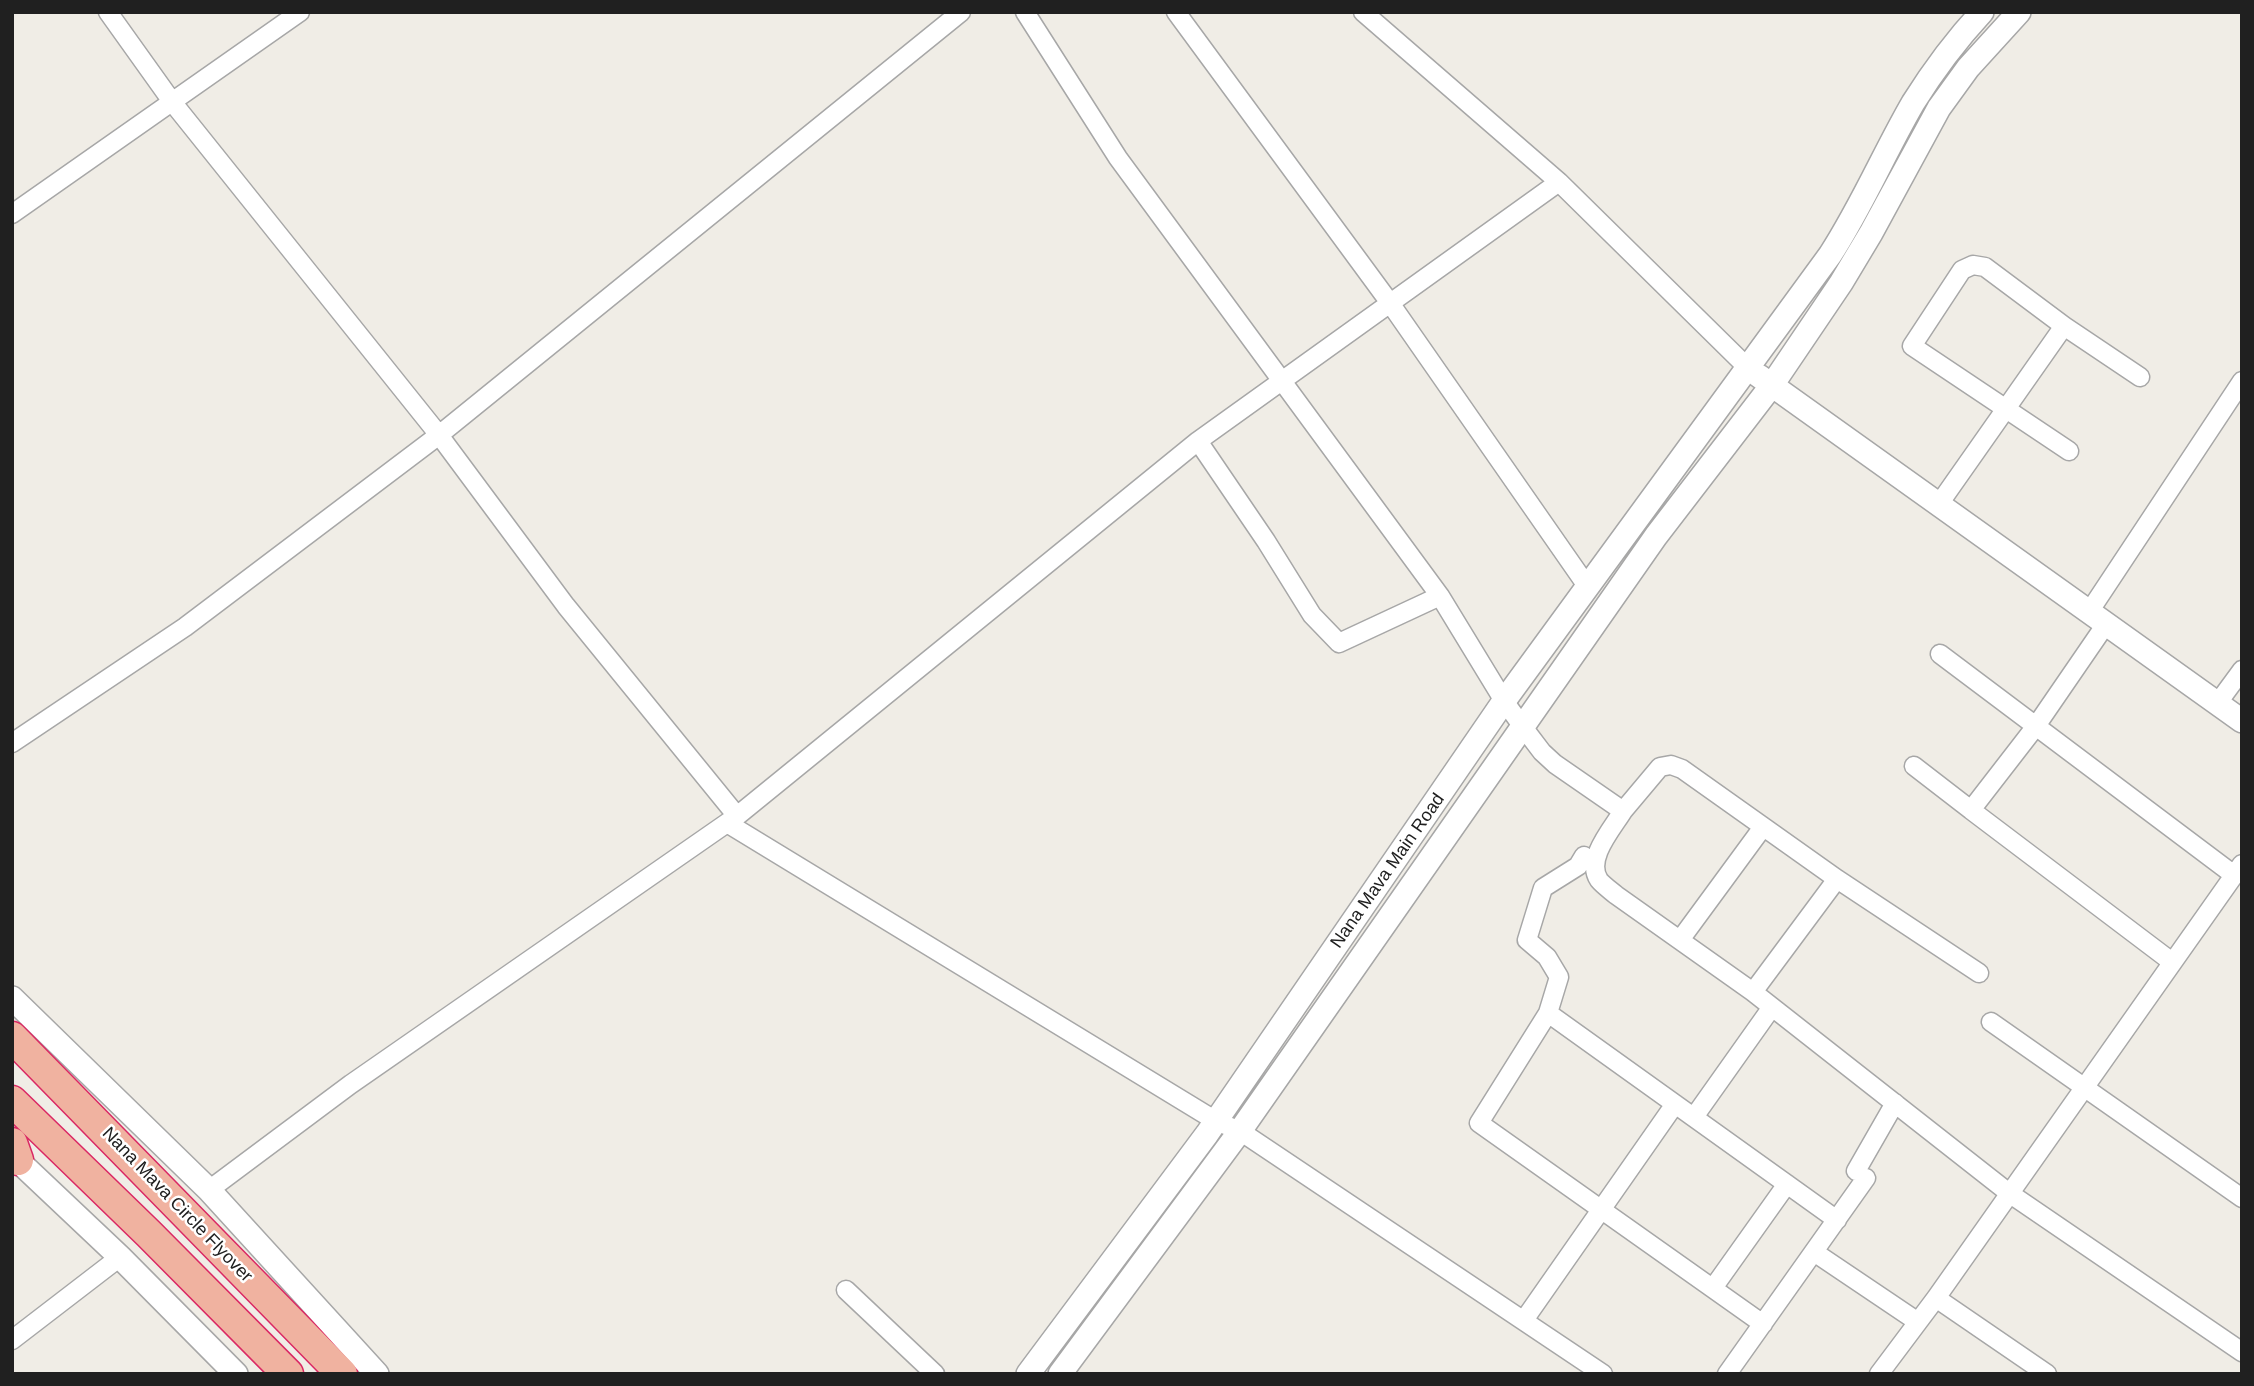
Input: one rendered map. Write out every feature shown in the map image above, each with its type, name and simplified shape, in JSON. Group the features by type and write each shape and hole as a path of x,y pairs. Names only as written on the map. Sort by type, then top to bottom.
{"highway":[{"name":"Nana Mava Circle Flyover","path":"12,1037 342,1374"},
{"path":"12,1101 288,1374"}],"street":[{"path":"108,12 173,103 439,435 566,606 732,820 1216,1121 1240,1131 1603,1374"},
{"path":"12,214 300,12"},
{"path":"12,743 186,627 439,435 961,12"},
{"path":"1025,12 1118,158 1440,596 1504,701 1523,727 1555,764 1623,811"},
{"path":"1176,12 1390,303 1587,586"},
{"path":"1363,12 1559,182 1748,368 2242,722"},
{"name":"Nana Mava Main Road","path":"1028,1374 1216,1121 1504,701 1848,227 1914,103 1957,41 1982,12"},
{"name":"Nana Mava Main Road","path":"1060,1374 1240,1131 1656,536 1772,385 1841,283 1939,108 1968,68 2019,12"},
{"path":"209,1190 351,1084 732,820 1198,442 1559,182"},
{"path":"2069,452 1912,346 1962,270 1973,265 1985,267 2064,326 2140,377"},
{"path":"1939,504 2064,326"},
{"path":"1971,810 2036,726 2097,617 2241,384"},
{"path":"1198,442 1266,541 1312,615 1339,643 1440,596"},
{"path":"1879,1374 1936,1298 2238,870 1940,654"},
{"path":"2217,704 2242,670"},
{"path":"1979,973 1838,879 1682,769 1671,765 1660,767 1623,811 1593,861 1600,881 1616,895 1753,992 2008,1194 2242,1352"},
{"path":"1914,766 2172,962"},
{"path":"1680,940 1763,827"},
{"path":"1584,856 1578,866 1543,888 1527,940 1547,957 1559,977 1548,1013 1479,1123 1763,1324"},
{"path":"1753,992 1838,879"},
{"path":"12,998 209,1190 377,1374"},
{"path":"1694,1117 1772,1007"},
{"path":"1548,1013 1837,1220"},
{"path":"1991,1022 2242,1198"},
{"path":"1727,1374 1837,1220 1895,1103"},
{"path":"1524,1320 1675,1104"},
{"path":"14,1152 236,1374"},
{"path":"1713,1288 1787,1184"},
{"path":"1814,1252 1918,1322"},
{"path":"12,1340 120,1257"},
{"path":"846,1290 935,1374"},
{"path":"1936,1298 2047,1374"}]}
